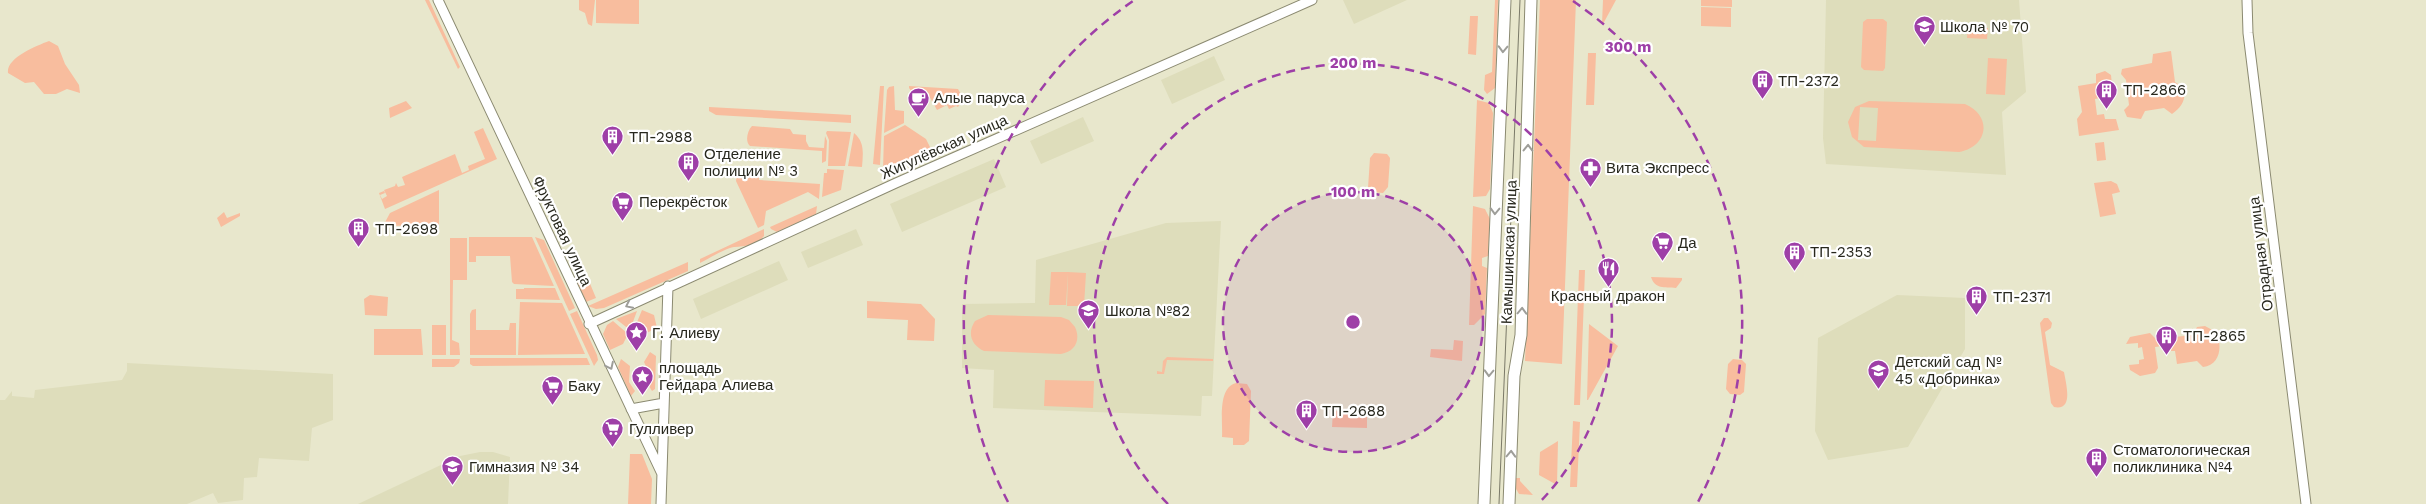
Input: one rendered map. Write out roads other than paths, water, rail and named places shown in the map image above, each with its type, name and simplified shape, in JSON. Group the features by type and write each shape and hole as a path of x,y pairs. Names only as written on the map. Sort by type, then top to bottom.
{"main road":[{"name":"Камышинская улица","path":"1484,504 1505,0"},
{"name":"Камышинская улица","path":"1509,504 1514,376 1521,335 1531,0"}],"street":[{"name":"Фруктовая улица","path":"438,0 589,324 662,474"},
{"name":"Жигулёвская улица","path":"589,324 668,286 896,183 1312,0"},
{"name":"Отрадная улица","path":"2247,0 2248,33 2306,504"},
{"path":"661,504 668,286"},
{"path":"630,409 664,403"}],"tram line":[{"path":"1499,504 1520,0"}],"place":[{"name":"Школа № 70","path":"1924,46"},
{"name":"ТП-2372","path":"1762,100"},
{"name":"ТП-2866","path":"2107,109"},
{"name":"Алые паруса","path":"918,117"},
{"name":"ТП-2988","path":"613,156"},
{"name":"Отделение полиции № 3","path":"688,182"},
{"name":"Вита Экспресс","path":"1590,187"},
{"name":"Перекрёсток","path":"623,221"},
{"name":"ТП-2698","path":"359,248"},
{"name":"Да","path":"1662,262"},
{"name":"ТП-2353","path":"1794,271"},
{"name":"Красный дракон","path":"1608,287"},
{"name":"ТП-2371","path":"1977,316"},
{"name":"Школа №82","path":"1089,330"},
{"name":"Г. Алиеву","path":"636,352"},
{"name":"ТП-2865","path":"2167,355"},
{"name":"Детский сад № 45 «Добринка»","path":"1879,390"},
{"name":"площадь Гейдара Алиева","path":"643,396"},
{"name":"Баку","path":"552,405"},
{"name":"ТП-2688","path":"1306,430"},
{"name":"Гулливер","path":"613,448"},
{"name":"Стоматологическая поликлиника №4","path":"2097,478"},
{"name":"Гимназия № 34","path":"453,486"}]}
